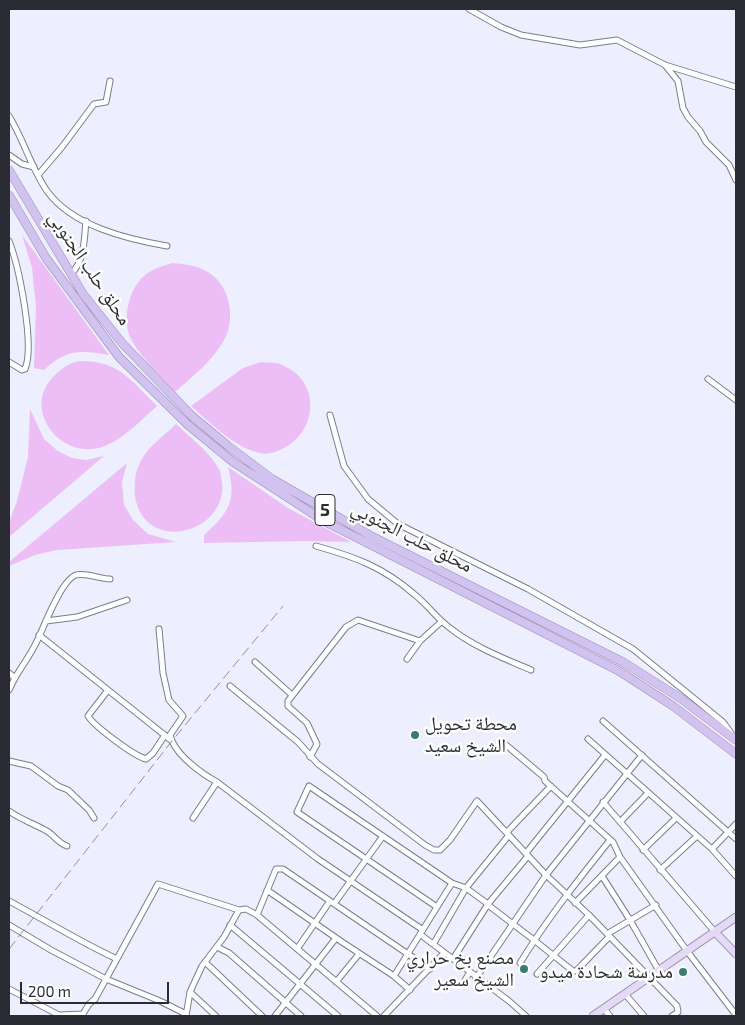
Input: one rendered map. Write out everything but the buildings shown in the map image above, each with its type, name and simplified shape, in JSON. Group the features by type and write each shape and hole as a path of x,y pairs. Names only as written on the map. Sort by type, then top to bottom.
{"highway":[{"name":"محلق حلب الجنوبي","path":"9,170 83,294 122,343 160,384 192,416 228,446 272,479 371,536 623,662 680,698 736,740"},
{"name":"محلق حلب الجنوبي","path":"9,195 46,258 119,357 188,425 233,462 331,525 619,671 673,706 736,754"}],"main road":[{"path":"593,1016 736,917"},
{"path":"715,932 736,954"}],"street":[{"path":"470,9 521,36 580,45 617,40 665,65 736,86"},
{"path":"665,65 678,81 688,117 700,131 706,142 729,165 736,180"},
{"path":"38,175 62,147 94,104 106,102 110,81"},
{"path":"9,116 38,175 48,192 63,208 101,229 135,240 167,246"},
{"path":"9,156 22,164 34,167"},
{"path":"71,274 82,259 86,221"},
{"path":"9,241 21,284 27,329 25,369 22,370 9,362"},
{"path":"708,379 736,400"},
{"path":"330,415 344,466 368,499 398,524 528,589 633,649 722,722 736,740"},
{"path":"316,546 363,561 388,574 415,594 441,622 465,639 489,652 531,670"},
{"path":"9,690 40,635 54,603 73,576 90,575 100,579 110,579"},
{"path":"46,621 77,617 127,600"},
{"path":"310,757 317,744 307,723 288,706 288,701 340,633 358,620 420,641"},
{"path":"407,659 420,641 441,622"},
{"path":"159,629 163,673 169,700 183,716 170,736 176,749 205,775 350,882 422,932 444,954 509,1001 526,1016"},
{"path":"40,635 172,741"},
{"path":"255,662 292,695"},
{"path":"9,673 15,678"},
{"path":"230,686 298,742 310,757 333,776 434,850 440,850 450,840 477,801 546,874 589,915 677,1006 678,1012 672,1016"},
{"path":"108,690 88,716 101,729 130,751 146,759 153,753 165,735"},
{"path":"603,721 736,839"},
{"path":"588,739 712,849 736,876"},
{"path":"506,745 544,777 551,786 610,840 687,951 736,1015"},
{"path":"453,959 488,904 606,755"},
{"path":"476,978 546,874 642,755"},
{"path":"9,761 31,766 58,786 68,790 89,810 94,818"},
{"path":"193,818 217,782"},
{"path":"437,907 297,812 309,786 452,883 466,888 575,972 608,935 656,905"},
{"path":"434,943 466,888 508,833 551,786"},
{"path":"620,822 648,793"},
{"path":"603,802 715,932"},
{"path":"9,811 22,820 47,830 57,842 67,846"},
{"path":"643,850 676,818"},
{"path":"712,849 736,824"},
{"path":"297,949 314,924 350,882 383,836"},
{"path":"660,870 697,836"},
{"path":"520,963 566,894 610,840"},
{"path":"575,903 620,857"},
{"path":"257,915 276,869 284,869 430,970"},
{"path":"602,876 659,971"},
{"path":"394,976 452,883"},
{"path":"9,989 59,1015 82,1015 95,998 158,884 239,910 246,909 257,915 377,1016"},
{"path":"267,890 314,924 394,976 410,990"},
{"path":"9,901 117,959"},
{"path":"9,925 50,950 106,979 160,1001 186,1015 190,992 205,962 217,947 239,910"},
{"path":"537,974 589,915"},
{"path":"230,925 338,1016"},
{"path":"275,1016 336,938"},
{"path":"217,947 229,953 301,1016"},
{"path":"336,982 359,954"},
{"path":"384,1016 444,954"},
{"path":"205,962 262,1016"},
{"path":"465,980 470,972"},
{"path":"190,992 216,1016"},
{"path":"625,994 644,1016"},
{"path":"604,1009 610,1016"}],"shaded area":[{"path":"22,235 109,355 89,352 74,353 60,358 44,370 34,368 36,307 32,268"},
{"path":"172,263 198,267 214,277 226,293 230,313 230,323 223,342 201,369 175,392 141,355 132,341 127,325 130,298 138,282 150,271"},
{"path":"79,361 104,364 123,373 157,406 126,434 105,446 89,449 74,447 61,440 51,430 44,418 42,404 44,390 59,371"},
{"path":"261,362 278,363 290,369 307,388 310,399 307,423 301,433 293,442 282,449 266,454 241,446 191,406 243,368"},
{"path":"30,409 44,439 58,451 72,458 86,460 104,456 9,537 9,522 17,501 28,457"},
{"path":"176,424 217,465 222,482 220,500 212,514 199,525 184,531 168,531 153,526 142,514 135,496 135,481 136,472 145,454"},
{"path":"127,463 122,482 124,505 133,520 148,534 176,542 57,550 35,555 9,566 9,562"},
{"path":"228,467 288,508 351,542 204,543 204,535 220,520 229,505 232,488"}],"railway":[{"path":"9,949 172,741 283,606"}],"place":[{"name":"محطة تحويل الشيخ سعيد","path":"415,735"},
{"name":"مصنع بخ حراري الشيخ سعير","path":"524,969"},
{"name":"مدرسة شحادة ميدو","path":"683,972"}]}
